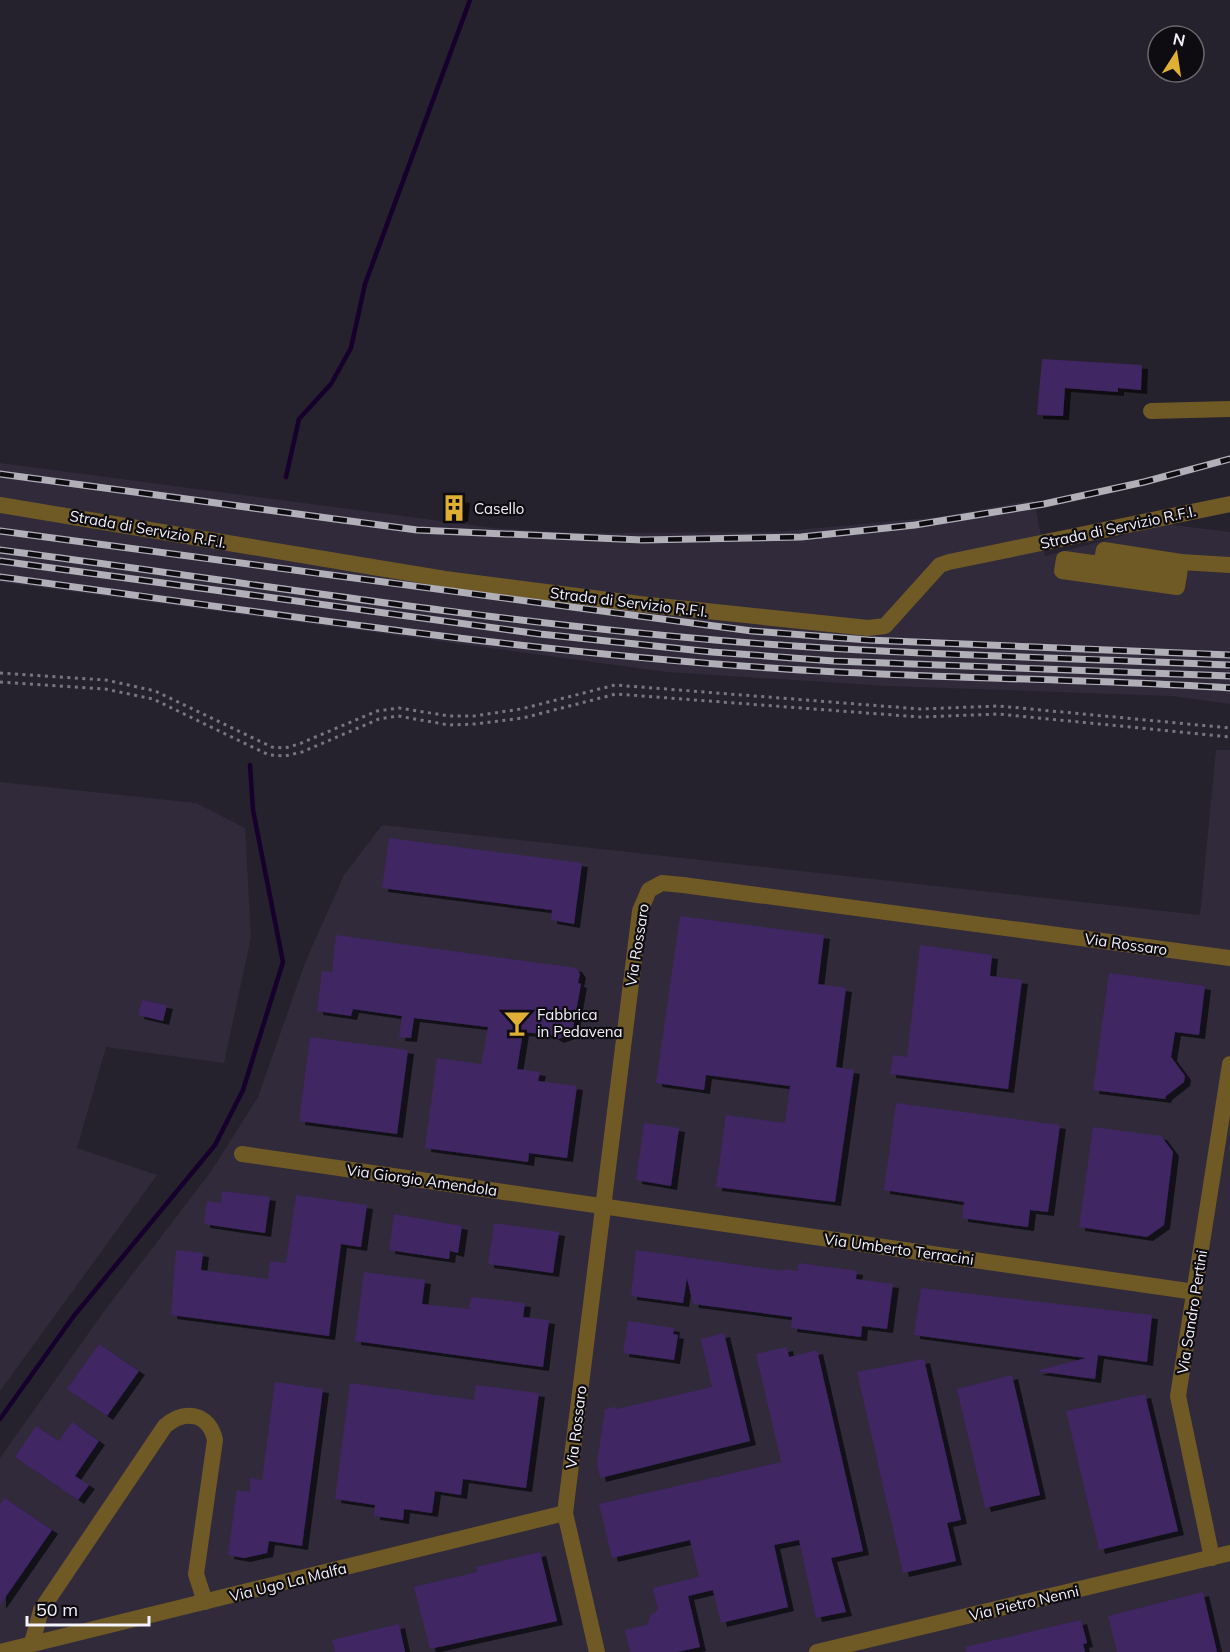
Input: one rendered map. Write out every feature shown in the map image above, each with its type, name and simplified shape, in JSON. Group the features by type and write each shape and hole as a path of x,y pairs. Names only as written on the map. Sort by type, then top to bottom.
{"street":[{"path":"1151,411 1230,409"},
{"name":"Strada di Servizio R.F.I.","path":"0,506 445,579 640,604 878,628 890,621 940,565 1230,504"},
{"path":"1180,569 1177,587 1062,571 1064,559 1101,564 1104,550 1180,569 1230,565"},
{"name":"Via Rossaro","path":"597,1652 565,1513 640,911 645,894 657,885 695,886 1230,958"},
{"name":"Via Sandro Pertini","path":"1212,1558 1178,1396 1230,1064"},
{"name":"Via Giorgio Amendola","path":"242,1154 602,1207"},
{"name":"Via Umberto Terracini","path":"602,1207 1195,1292"},
{"path":"32,1643 41,1610 47,1600 165,1426 185,1415 200,1417 209,1424 215,1440 196,1574 205,1602"},
{"name":"Via Ugo La Malfa","path":"4,1649 565,1513"},
{"name":"Via Pietro Nenni","path":"817,1652 1230,1553"}],"path":[{"path":"0,673 106,680 155,691 272,747 285,748 300,744 377,711 399,708 449,716 474,716 521,710 615,685 920,709 999,706 1230,728"},
{"path":"0,682 105,689 153,699 269,755 285,756 302,752 379,719 398,716 449,725 475,724 523,718 616,694 920,717 999,714 1230,736"}],"shaded area":[{"path":"0,463 494,528 584,533 775,532 938,517 1034,500 1045,556 1166,524 1230,532 1230,704 1172,696 888,686 667,672 0,582"},
{"path":"1216,750 1230,750 1230,1652 0,1652 0,1458 102,1314 212,1170 258,1097 305,963 344,875 382,825 1200,915"},
{"path":"0,782 196,803 245,828 251,937 224,1063 106,1047 77,1148 157,1175 0,1391"}],"building":[{"path":"1042,359 1142,365 1141,390 1118,388 1118,392 1065,388 1063,416 1037,415"},
{"name":"Casello","path":"447,497 464,499 462,518 444,516"},
{"path":"389,838 582,863 574,924 551,920 552,910 382,888"},
{"path":"680,916 824,935 818,984 846,988 836,1067 854,1070 835,1202 716,1187 726,1115 785,1123 790,1086 706,1075 704,1090 656,1083"},
{"path":"336,935 576,968 580,974 578,983 581,984 572,1034 558,1039 551,1035 523,1032 517,1069 540,1072 538,1081 577,1086 567,1158 529,1153 528,1162 425,1148 437,1058 481,1064 488,1027 414,1018 411,1038 399,1037 402,1016 353,1009 351,1016 317,1011 322,971 332,972"},
{"path":"920,945 992,955 990,976 1022,980 1008,1089 890,1074 893,1055 907,1057"},
{"path":"1109,973 1205,986 1199,1035 1175,1032 1171,1057 1185,1076 1184,1082 1165,1099 1093,1090"},
{"path":"142,1000 167,1005 163,1021 138,1015"},
{"path":"310,1037 408,1050 397,1134 299,1121"},
{"path":"896,1103 1060,1125 1048,1212 1030,1210 1028,1227 962,1218 964,1202 884,1190"},
{"path":"644,1123 679,1128 671,1186 636,1180"},
{"path":"1093,1127 1161,1136 1173,1152 1164,1225 1147,1237 1079,1227"},
{"path":"222,1191 270,1197 265,1233 204,1224 207,1201 221,1203"},
{"path":"296,1195 367,1205 361,1247 341,1244 329,1336 171,1315 176,1250 203,1253 201,1270 268,1279 270,1261 286,1263"},
{"path":"394,1214 462,1226 458,1253 450,1251 449,1259 389,1250"},
{"path":"494,1223 559,1232 553,1273 488,1264"},
{"path":"636,1250 783,1271 783,1269 798,1271 799,1263 857,1271 856,1279 893,1284 887,1329 862,1326 861,1337 791,1328 792,1317 693,1304 687,1278 683,1303 631,1296"},
{"path":"364,1272 425,1280 422,1304 469,1309 471,1297 525,1303 523,1317 549,1320 543,1367 355,1341"},
{"path":"921,1288 1152,1315 1147,1362 1098,1355 1095,1379 1036,1371 1086,1358 914,1335"},
{"path":"628,1321 674,1328 673,1334 678,1335 674,1360 623,1353"},
{"path":"724,1333 750,1441 600,1478 597,1463 605,1409 616,1407 617,1409 712,1387 701,1339"},
{"path":"99,1344 139,1371 107,1416 67,1389"},
{"path":"787,1347 789,1357 817,1350 863,1551 831,1558 846,1612 816,1618 799,1540 774,1545 788,1607 721,1623 713,1590 688,1596 700,1647 677,1652 630,1652 625,1630 647,1625 650,1616 658,1610 653,1588 699,1577 690,1540 612,1558 599,1504 781,1462 756,1354"},
{"path":"924,1359 961,1520 947,1523 956,1561 903,1573 857,1372"},
{"path":"1012,1375 1040,1495 985,1508 957,1389"},
{"path":"275,1382 323,1389 302,1546 269,1541 267,1553 244,1558 228,1555 237,1490 250,1492 250,1478 262,1480"},
{"path":"350,1383 474,1400 476,1385 539,1393 526,1488 463,1479 461,1495 435,1491 432,1513 404,1509 403,1520 374,1516 375,1505 335,1499"},
{"path":"1145,1394 1178,1531 1099,1550 1066,1411"},
{"path":"72,1422 99,1441 75,1476 89,1485 78,1500 15,1457 36,1426 59,1441"},
{"path":"5,1498 52,1530 0,1605 0,1504"},
{"path":"540,1552 557,1621 430,1649 414,1587 477,1572 476,1567"},
{"path":"1203,1592 1217,1652 1117,1652 1108,1616"},
{"path":"1081,1620 1087,1643 1083,1644 1085,1652 966,1652 965,1647"},
{"path":"399,1624 405,1652 335,1652 332,1640"}],"waterway":[{"path":"286,477 299,419 331,384 351,348 365,284 470,0"},
{"path":"0,1419 73,1317 215,1145 243,1090 283,962 253,810 250,765"}],"railway":[{"path":"0,474 417,530 642,540 801,537 915,525 1044,504 1144,482 1230,459"},
{"path":"0,531 752,631 868,640 1230,655"},
{"path":"0,550 446,611 625,632 843,649 1230,665"},
{"path":"0,561 540,634 712,652 834,661 1230,676"},
{"path":"0,577 481,641 674,661 828,672 1230,688"}],"place":[{"name":"Casello","path":"454,508"},
{"name":"Fabbrica in Pedavena","path":"517,1023"}]}
